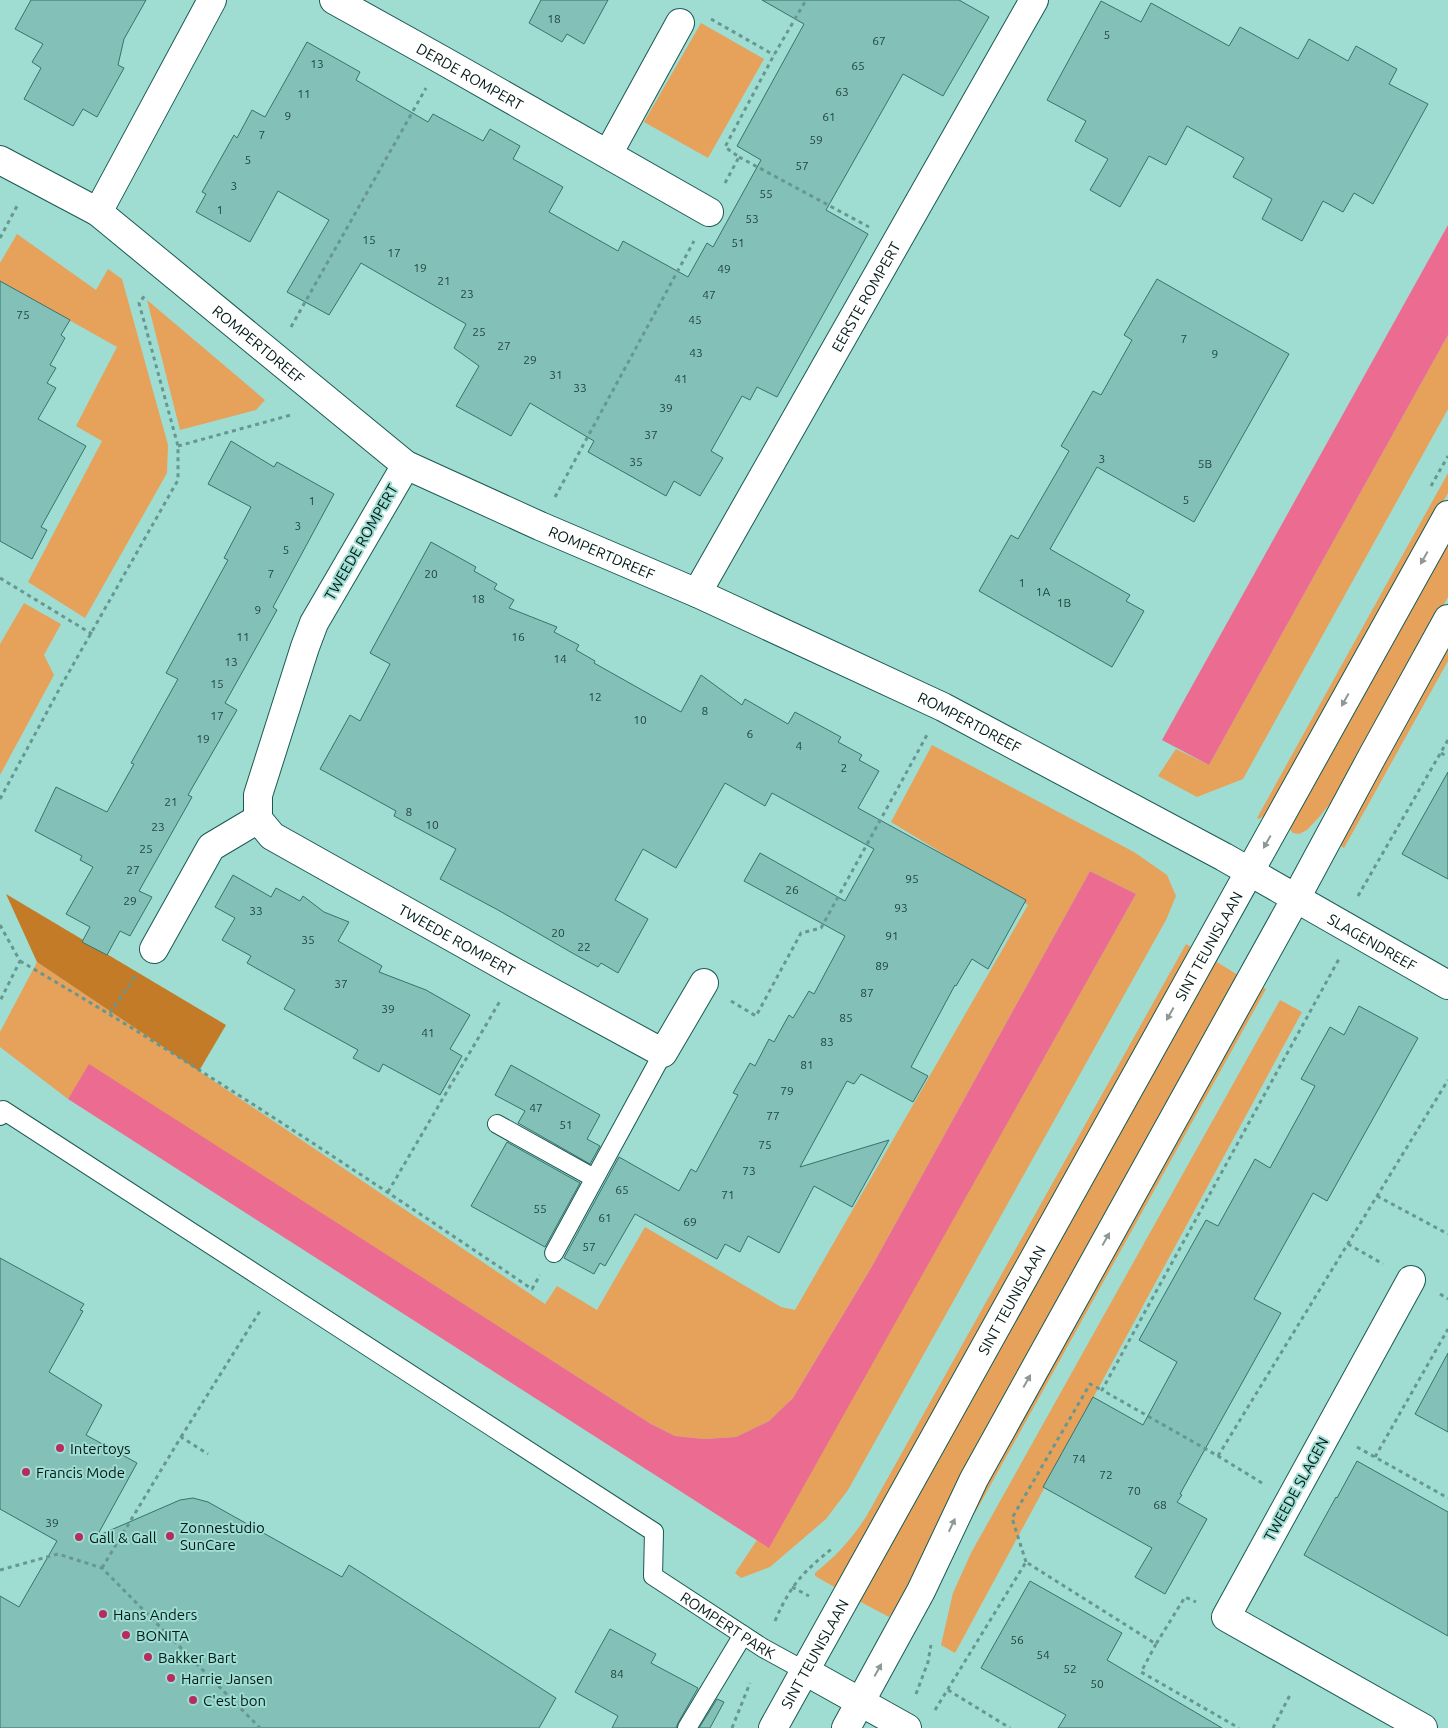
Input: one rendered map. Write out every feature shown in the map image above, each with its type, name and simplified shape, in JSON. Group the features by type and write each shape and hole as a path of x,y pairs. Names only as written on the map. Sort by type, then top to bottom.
{"street":[{"path":"98,212 212,0"},
{"name":"DERDE ROMPERT","path":"334,0 709,212"},
{"name":"EERSTE ROMPERT","path":"698,593 1034,0"},
{"path":"608,154 680,23"},
{"name":"ROMPERTDREEF","path":"0,160 98,212 406,465 540,526 698,593 942,707 1250,871"},
{"name":"TWEEDE ROMPERT","path":"406,465 314,623 304,647 258,795 258,819 272,836 663,1053"},
{"name":"SINT TEUNISLAAN","path":"773,1728 1448,515"},
{"path":"846,1728 921,1591 974,1479 1296,898 1372,755 1448,619"},
{"path":"154,949 211,847 258,819"},
{"path":"1250,871 1296,898"},
{"name":"SLAGENDREEF","path":"1296,898 1448,985"},
{"path":"663,1053 704,983"},
{"name":"TWEEDE SLAGEN","path":"1226,1617 1411,1280"},
{"path":"1226,1617 1423,1728"},
{"path":"805,1671 907,1728"}],"lane":[{"path":"554,1253 663,1053"},
{"path":"0,1116 3,1110 275,1286"},
{"path":"496,1124 594,1178"},
{"name":"ROMPERT PARK","path":"275,1286 654,1532 653,1576 743,1635 805,1671"},
{"path":"687,1728 743,1635"}],"path":[{"path":"806,0 774,54 725,147 739,157 897,242"},
{"path":"706,16 774,54"},
{"path":"274,357 442,60"},
{"path":"540,526 739,157"},
{"path":"0,799 61,686 178,480 178,446 139,303 168,269"},
{"path":"178,446 330,404"},
{"path":"0,578 92,634"},
{"path":"704,983 756,1016 801,934 821,928 942,707"},
{"path":"1102,1390 1448,740"},
{"path":"1441,753 1448,757"},
{"path":"0,925 20,961 110,1013 388,1192 532,1289 554,1253"},
{"path":"110,1013 154,949"},
{"path":"0,1001 20,961"},
{"path":"388,1192 516,973"},
{"path":"1218,1456 1448,1080"},
{"path":"1377,1196 1448,1234"},
{"path":"102,1568 275,1286"},
{"path":"1376,1457 1448,1330"},
{"path":"1156,1644 1026,1562 1012,1518 1090,1384 1218,1456 1290,1501"},
{"path":"1328,1432 1448,1498"},
{"path":"181,1437 208,1454"},
{"path":"0,1570 58,1554 102,1568 260,1728"},
{"path":"934,1713 1026,1562"},
{"path":"1226,1617 1186,1597 1156,1644 1141,1672 1239,1728"},
{"path":"1273,1728 1308,1662"},
{"path":"948,1690 1010,1728"}],"shaded area":[{"path":"701,23 764,59 708,158 644,122"},
{"path":"1448,225 1448,335 1209,765 1162,740"},
{"path":"17,234 96,290 108,269 122,279 168,445 167,473 85,618 28,582 102,441 76,426 117,347 0,281 0,263"},
{"path":"147,300 265,400 256,410 180,430"},
{"path":"1448,335 1448,409 1243,779 1197,797 1158,776 1176,749 1209,765"},
{"path":"1448,473 1448,493 1277,800 1266,814 1259,819 1257,818"},
{"path":"1448,536 1448,597 1368,743 1336,796 1307,830 1299,834 1293,833 1289,828"},
{"path":"24,603 61,624 44,655 54,675 0,775 0,644"},
{"path":"1448,641 1448,661 1344,848 1336,843"},
{"path":"932,745 1134,852 1167,875 1176,896 1166,920 848,1490 826,1519 770,1567 741,1578 735,1573 757,1540 769,1547 1136,894 1090,871 871,1268 793,1398 769,1421 736,1437 704,1439 675,1436 651,1424 89,1065 68,1099 0,1047 0,1032 37,962 545,1304 557,1286 597,1310 645,1227 781,1307 795,1310 1028,905 891,822"},
{"path":"1090,871 1136,894 769,1548 68,1099 89,1064 651,1424 675,1436 704,1439 736,1437 769,1421 793,1398 871,1268"},
{"path":"6,894 226,1025 199,1071 37,962"},
{"path":"1186,944 1191,947 1178,976 838,1589 815,1576 815,1573 843,1547 866,1517"},
{"path":"1212,959 1238,975 961,1474 910,1587 889,1617 857,1600"},
{"path":"1260,986 1266,989 975,1513 971,1511"},
{"path":"1280,1000 1302,1012 955,1653 941,1645 953,1593 971,1553"}],"building":[{"path":"31,0 146,0 124,39 118,65 124,68 97,117 83,109 73,126 24,99 41,68 32,62 43,44 15,29"},
{"path":"541,0 608,0 584,44 567,34 562,42 529,23"},
{"path":"762,0 959,0 989,17 943,96 903,74 826,210 868,234 777,397 757,387 750,400 742,396 711,451 723,458 700,496 674,481 666,496 588,452 594,441 530,403 511,436 456,406 479,366 454,348 466,324 361,263 329,315 287,292 329,220 278,191 250,242 196,212 206,194 202,192 234,135 237,138 252,110 265,117 307,42 360,72 356,80 428,122 433,114 483,141 490,129 520,146 513,159 563,187 549,212 618,251 623,241 688,277 707,243 713,247 761,160 737,146 804,24"},
{"path":"1101,1 1141,22 1151,3 1229,46 1240,27 1298,59 1309,39 1348,61 1356,46 1397,69 1389,84 1428,104 1373,204 1354,193 1343,212 1323,201 1302,241 1262,219 1272,199 1233,177 1244,158 1187,126 1166,165 1149,156 1120,207 1090,190 1108,159 1075,141 1086,121 1047,100"},
{"path":"1157,279 1289,354 1194,522 1097,467 1050,549 1130,595 1126,601 1144,611 1112,667 979,591 1011,535 1018,539 1069,451 1061,446 1093,391 1101,395 1132,340 1124,335"},
{"path":"0,281 70,320 61,335 65,338 50,365 56,368 47,383 56,388 38,419 86,446 41,527 47,530 32,559 0,541"},
{"path":"231,441 274,467 277,462 334,494 273,607 277,610 225,703 237,710 188,795 192,797 139,891 152,897 130,936 120,931 107,955 82,942 90,927 66,914 93,867 80,860 82,856 35,831 56,787 107,812 134,764 131,763 178,679 166,673 228,560 224,558 251,507 208,484"},
{"path":"431,542 476,567 474,571 497,584 494,589 514,600 509,608 557,627 554,632 579,645 576,650 595,661 594,663 681,712 701,675 742,705 745,699 788,724 795,712 841,737 838,742 862,755 859,760 879,771 858,808 1026,900 988,969 972,959 955,985 911,1067 928,1076 913,1102 861,1074 854,1084 847,1081 800,1167 889,1140 852,1207 814,1186 779,1253 748,1236 740,1252 725,1244 717,1259 635,1214 605,1266 600,1263 594,1274 564,1258 619,1157 679,1191 691,1169 696,1172 738,1095 733,1093 750,1063 755,1066 769,1039 774,1042 789,1015 793,1018 809,991 814,994 845,936 744,881 760,853 845,901 874,849 772,793 765,806 725,783 676,868 643,849 615,900 648,919 618,973 601,963 598,967 440,879 456,849 394,816 396,811 320,769 350,715 360,721 390,664 370,653"},
{"path":"1448,772 1448,879 1402,854"},
{"path":"233,875 271,897 276,888 300,901 303,896 324,912 349,922 338,941 382,966 379,972 426,990 470,1015 450,1049 462,1056 440,1095 383,1064 379,1072 353,1058 358,1050 284,1009 295,990 247,963 251,956 222,940 235,918 215,907"},
{"path":"1359,1006 1418,1038 1327,1201 1313,1193 1254,1299 1281,1313 1180,1494 1182,1495 1177,1502 1207,1519 1165,1594 1135,1577 1152,1548 1043,1487 1093,1397 1143,1425 1177,1362 1139,1340 1206,1220 1218,1226 1255,1159 1270,1168 1315,1086 1301,1079 1330,1027 1344,1035"},
{"path":"511,1065 600,1115 587,1139 600,1146 590,1164 518,1123 525,1111 495,1095"},
{"path":"507,1142 580,1183 545,1247 471,1206"},
{"path":"0,1258 84,1304 80,1310 83,1311 49,1372 102,1405 86,1435 137,1463 97,1536 180,1500 193,1498 208,1502 342,1577 349,1565 556,1698 539,1728 0,1728 0,1596 19,1607 57,1541 0,1509"},
{"path":"1448,1353 1448,1432 1415,1414"},
{"path":"1357,1461 1448,1512 1448,1636 1304,1555"},
{"path":"1030,1581 1122,1633 1107,1660 1222,1728 1058,1728 1066,1715 981,1668"},
{"path":"610,1629 656,1654 651,1663 698,1688 676,1728 612,1728 618,1716 575,1692"},
{"path":"717,1699 724,1702 710,1728 699,1728"}],"place":[{"name":"Intertoys","path":"60,1448"},
{"name":"Francis Mode","path":"26,1472"},
{"name":"Zonnestudio SunCare","path":"170,1536"},
{"name":"Gall & Gall","path":"79,1537"},
{"name":"Hans Anders","path":"103,1614"},
{"name":"BONITA","path":"126,1635"},
{"name":"Bakker Bart","path":"148,1657"},
{"name":"Harrie Jansen","path":"171,1678"},
{"name":"C'est bon","path":"193,1700"}]}
